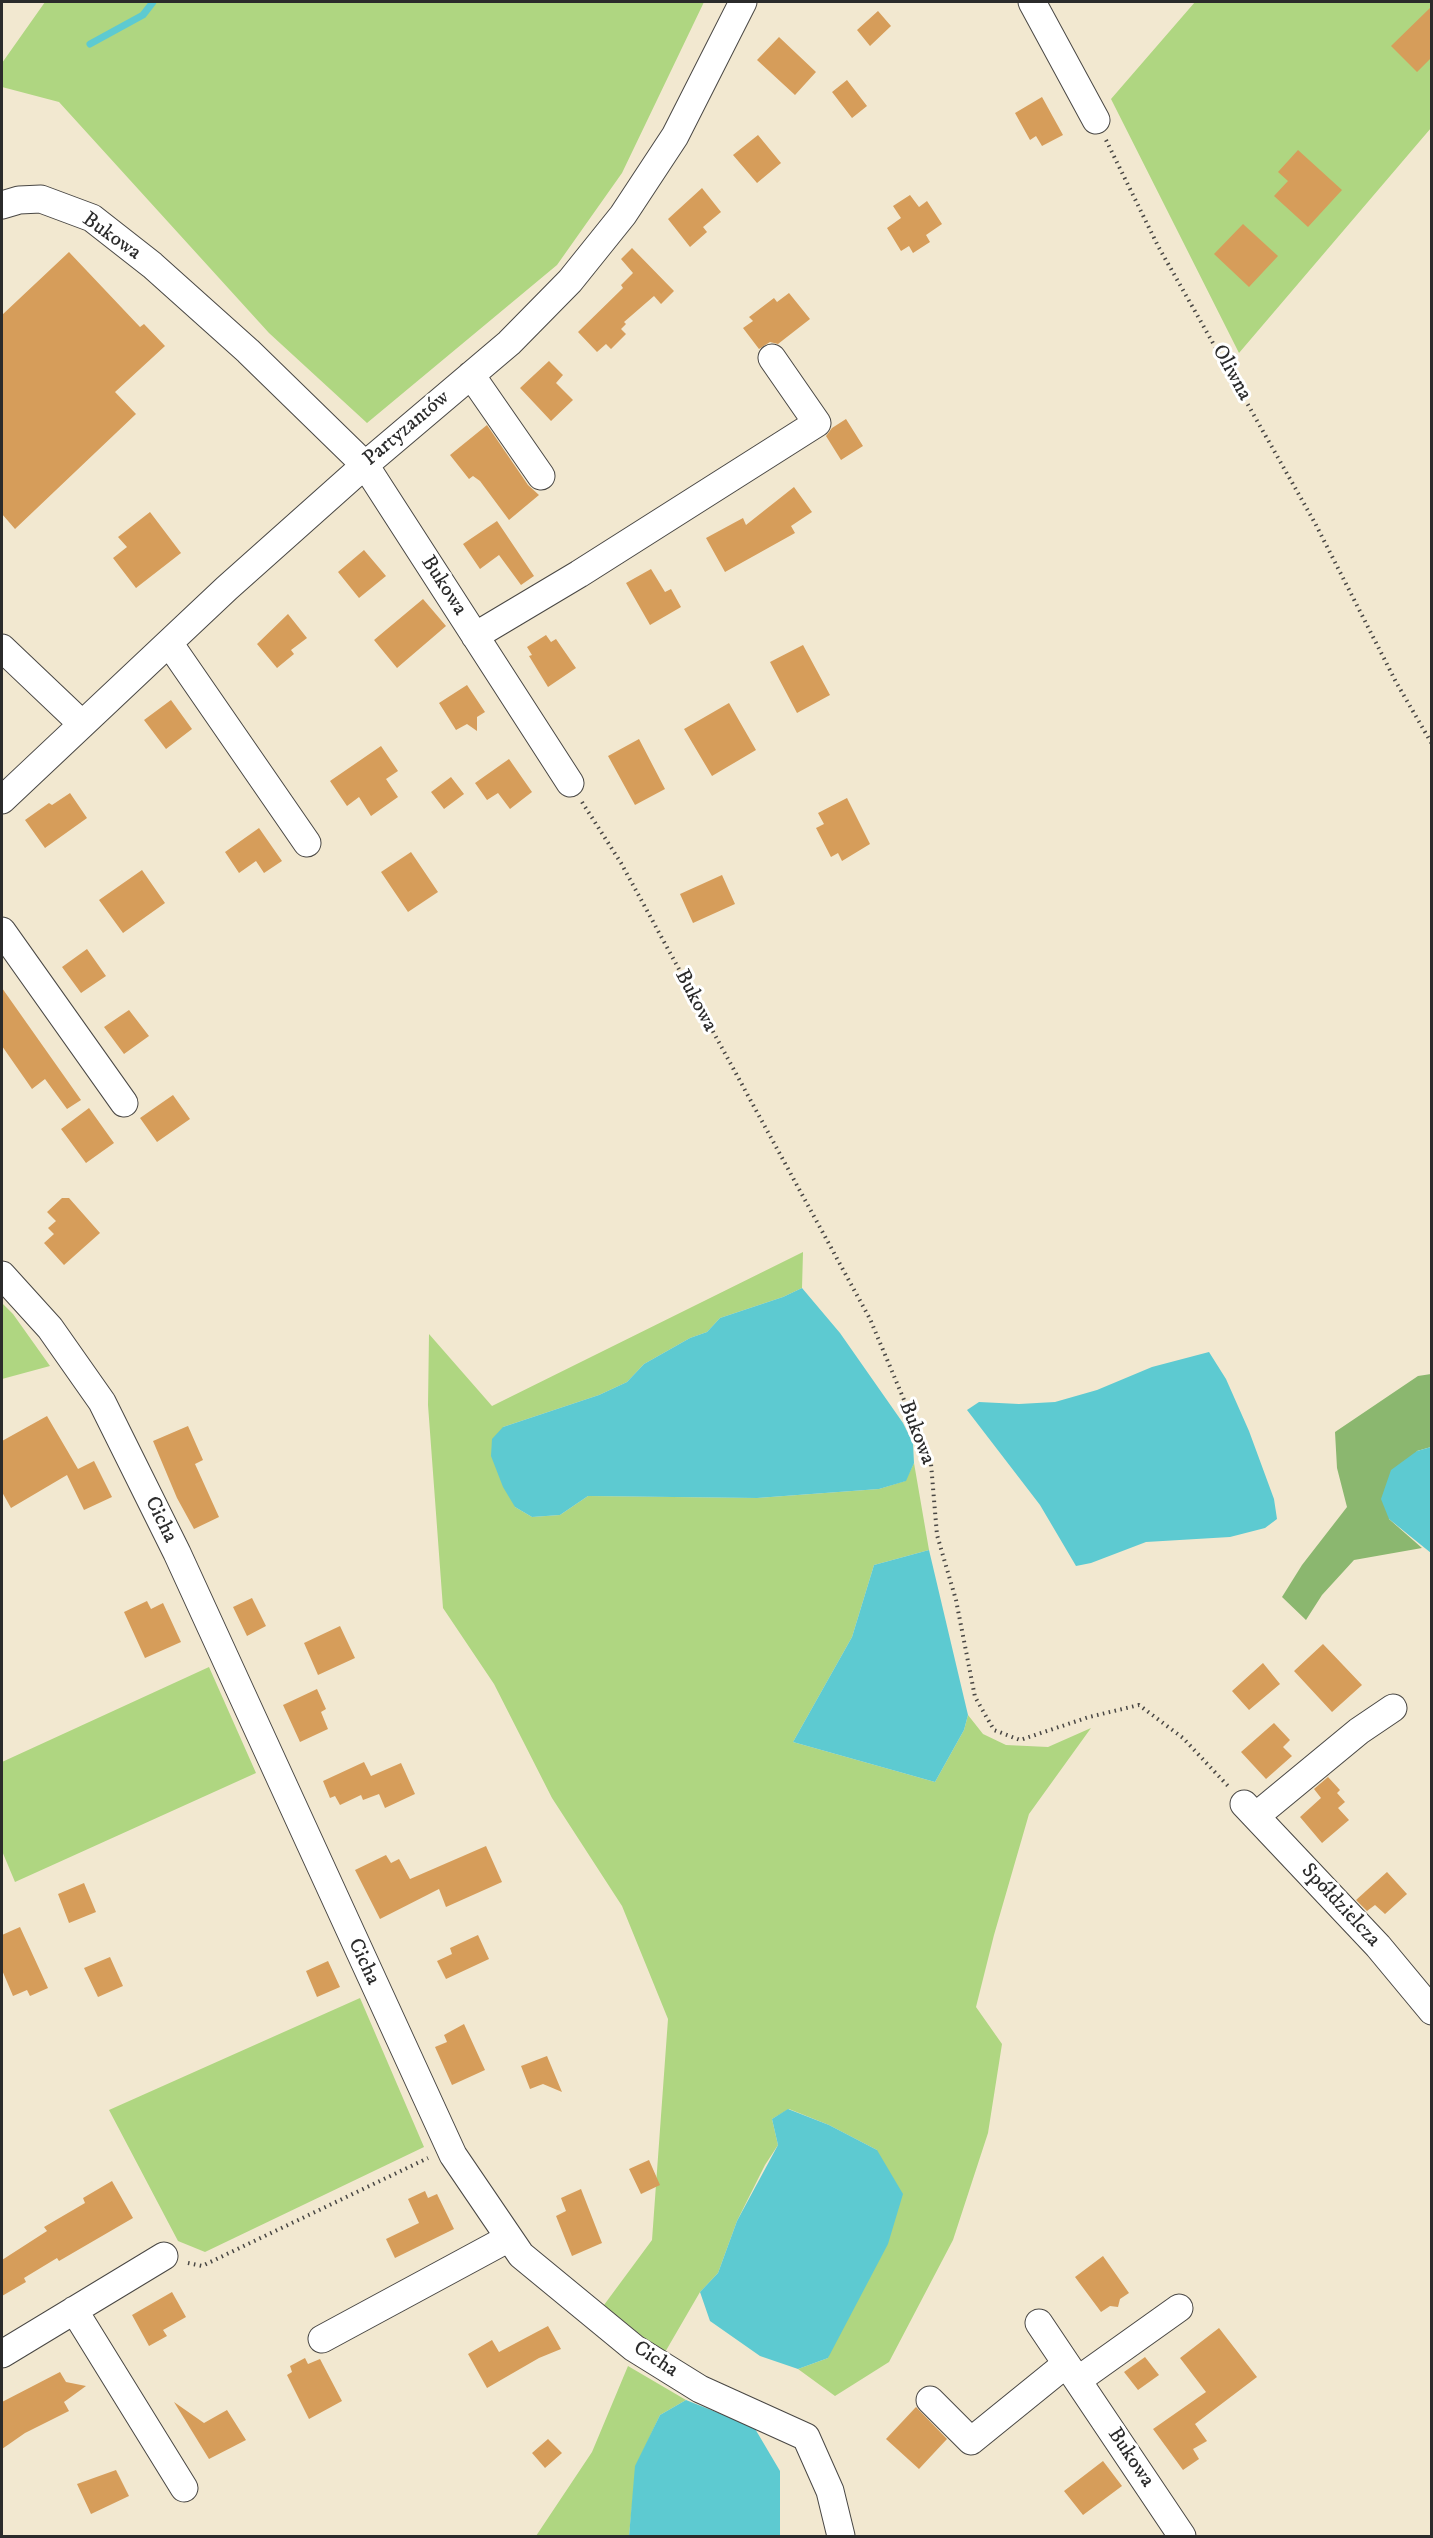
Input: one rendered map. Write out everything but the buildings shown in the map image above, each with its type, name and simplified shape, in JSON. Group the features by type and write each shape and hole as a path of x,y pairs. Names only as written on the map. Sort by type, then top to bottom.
{"street":[{"name":"Partyzantów","path":"2,800 169,643 365,465 509,343 570,280 623,215 675,136 742,2"},
{"path":"1032,2 1096,120"},
{"name":"Bukowa","path":"2,205 20,200 41,199 92,218 152,265 248,351 365,465 570,783"},
{"path":"475,636 579,574 816,423 772,358"},
{"path":"471,375 541,476"},
{"path":"169,643 307,843"},
{"path":"2,648 82,724"},
{"path":"2,931 124,1103"},
{"name":"Cicha","path":"2,1275 50,1328 102,1402 177,1553 450,2147 509,2238 521,2255 634,2348 700,2389 806,2437 830,2491 841,2536"},
{"path":"1250,1810 1393,1708"},
{"name":"Spółdzielcza","path":"1250,1810 1378,1946 1431,2011"},
{"path":"322,2339 509,2238"},
{"path":"2,2354 164,2256"},
{"path":"930,2400 971,2441 1072,2372 1179,2308"},
{"path":"74,2310 184,2488"},
{"name":"Bukowa","path":"1039,2323 1182,2536"}],"path":[{"name":"Oliwna","path":"1096,120 1158,246 1315,523 1396,682 1431,744"},
{"name":"Bukowa","path":"570,783 621,863 870,1319 931,1464 937,1535 956,1600 975,1697 994,1730 1020,1740 1089,1717 1139,1705 1183,1738 1250,1810"},
{"path":"164,2256 202,2266 450,2147"}],"green space":[{"path":"45,2 704,2 622,173 557,265 367,423 269,333 59,102 2,87 2,63"},
{"path":"1195,2 1431,2 1431,128 1239,353 1111,99"},
{"path":"803,1252 802,1288 783,1297 720,1318 707,1332 690,1338 644,1364 627,1382 599,1395 503,1427 515,1507 532,1517 560,1515 588,1496 757,1498 879,1489 905,1481 914,1463 929,1550 874,1565 852,1637 793,1742 935,1782 964,1730 968,1715 983,1734 1006,1745 1048,1747 1091,1728 1029,1814 994,1935 976,2007 1002,2044 988,2133 953,2240 889,2362 835,2396 798,2369 828,2358 877,2150 829,2125 789,2109 772,2119 778,2145 765,2165 737,2221 718,2273 700,2292 664,2354 604,2305 652,2240 668,2019 622,1906 552,1798 494,1684 443,1608 428,1405 429,1334 492,1406"},
{"path":"2,1303 13,1314 50,1366 2,1379"},
{"path":"1431,1374 1431,1447 1417,1451 1389,1519 1422,1548 1354,1560 1322,1595 1306,1620 1282,1597 1302,1565 1347,1507 1337,1468 1335,1432 1418,1376"},
{"path":"209,1667 256,1773 15,1882 2,1851 2,1762"},
{"path":"360,1998 424,2147 205,2252 178,2241 109,2110"},
{"path":"628,2366 686,2400 660,2415 636,2466 629,2536 536,2536 592,2452"}],"water":[{"path":"802,1288 840,1333 903,1423 913,1443 914,1463 906,1481 879,1489 757,1498 588,1496 560,1515 532,1517 515,1507 503,1487 491,1456 492,1439 503,1427 599,1395 627,1382 644,1364 690,1338 707,1332 720,1318 783,1297"},
{"path":"1209,1352 1226,1379 1249,1431 1274,1499 1277,1519 1265,1528 1230,1537 1146,1542 1091,1563 1076,1566 1040,1505 967,1410 979,1402 1019,1404 1055,1402 1097,1390 1152,1367"},
{"path":"1432,1447 1431,1553 1389,1519 1381,1499 1391,1470 1417,1451"},
{"path":"929,1550 968,1715 964,1730 935,1782 793,1742 852,1637 874,1565"},
{"path":"788,2109 829,2125 877,2150 903,2194 888,2244 828,2358 798,2369 760,2356 710,2321 700,2292 718,2273 737,2221 778,2145 772,2119"},
{"path":"686,2400 754,2427 780,2471 780,2536 629,2536 635,2466 660,2415"}],"waterway":[{"path":"90,44 143,15 153,2"}]}
